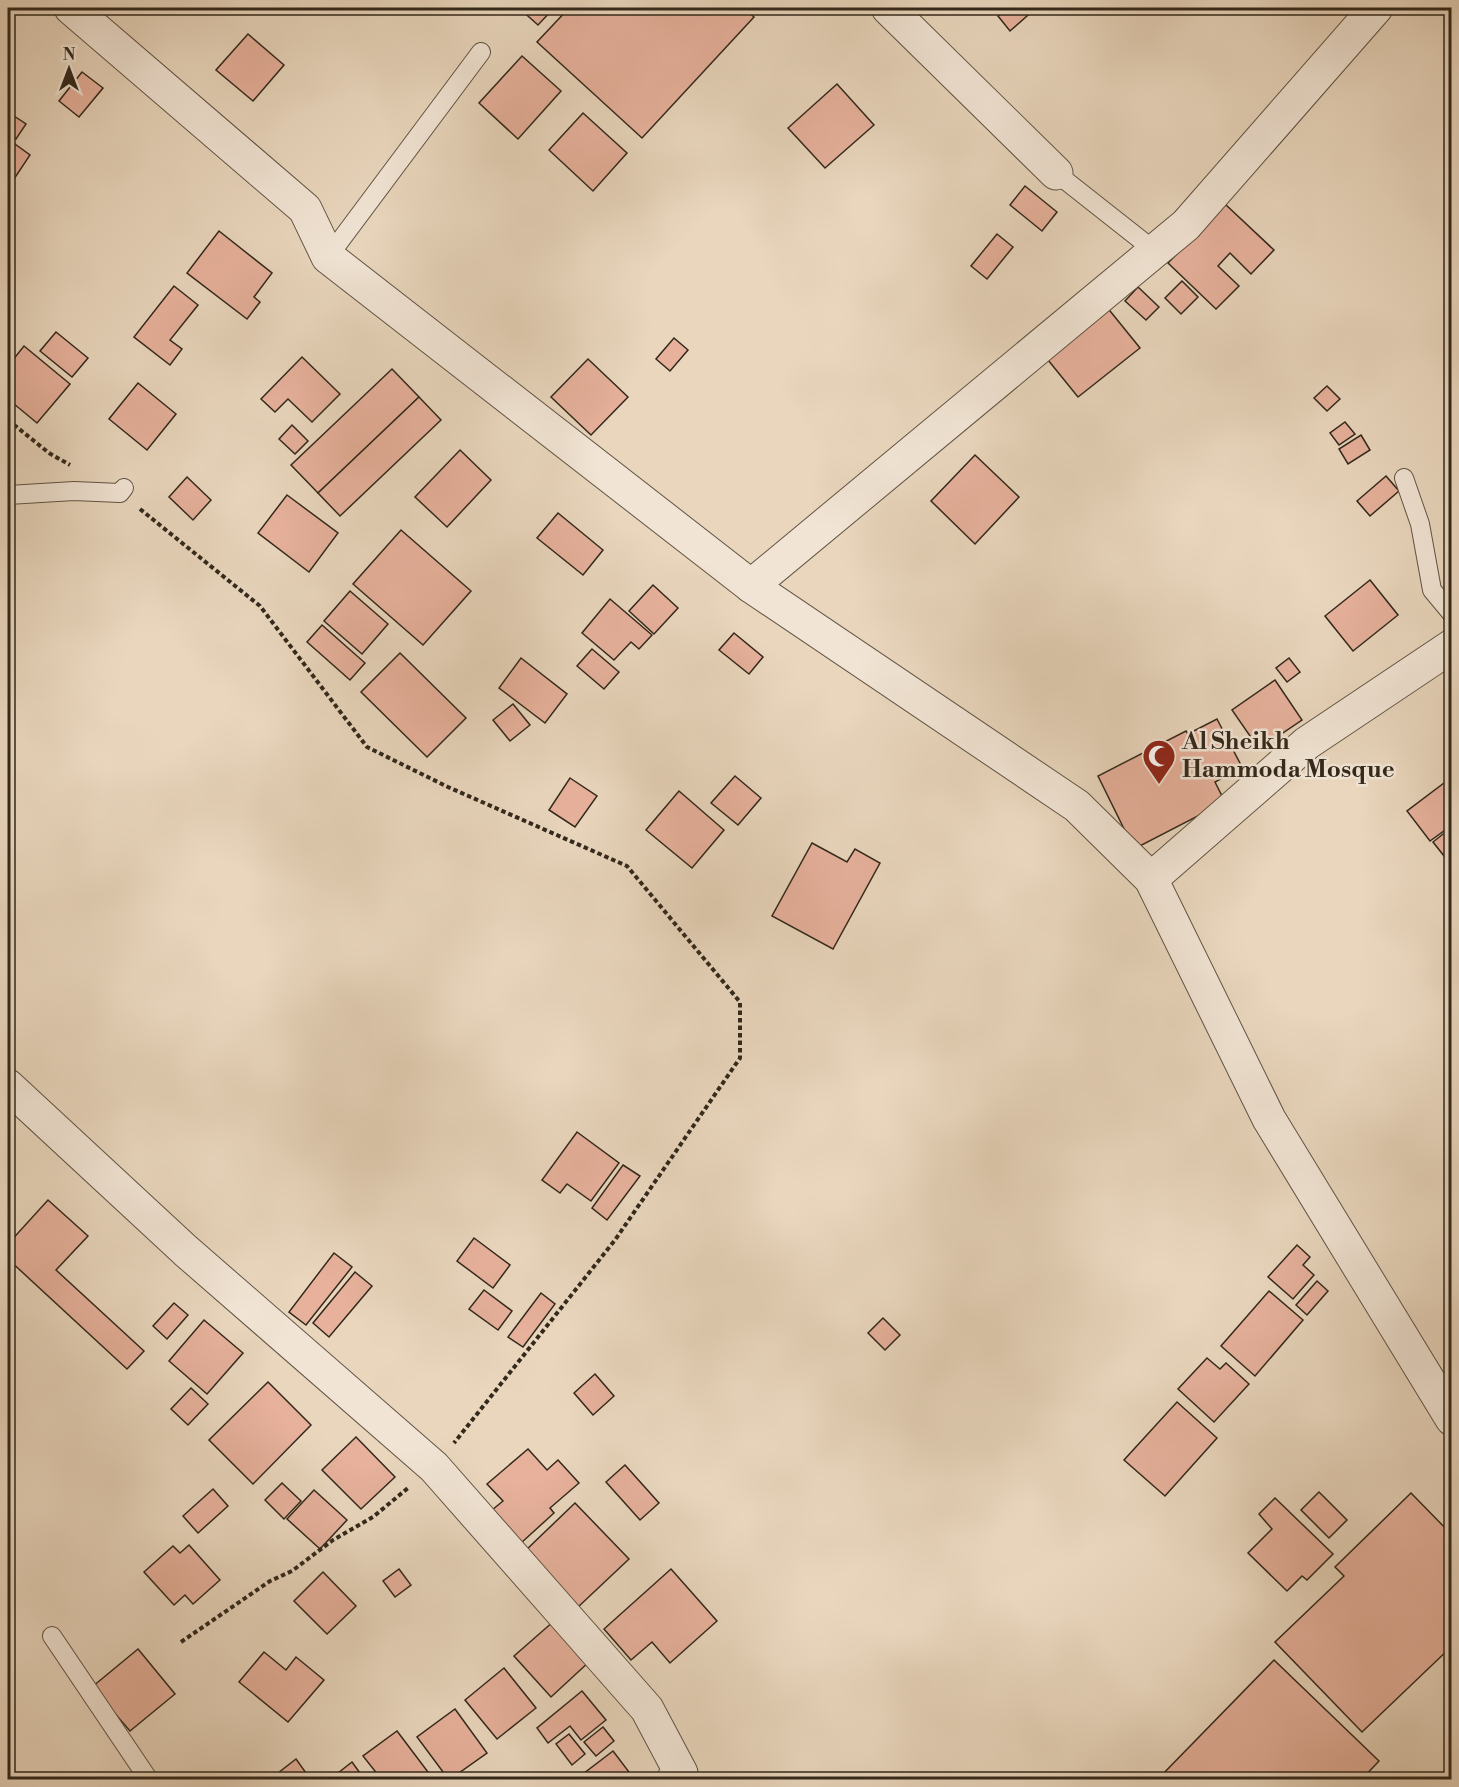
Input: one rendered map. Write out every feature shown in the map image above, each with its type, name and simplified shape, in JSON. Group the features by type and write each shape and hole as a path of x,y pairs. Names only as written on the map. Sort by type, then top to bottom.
{"street":[{"path":"71,8 304,209 328,257 751,586 1077,806 1151,879 1269,1119 1452,1419"},
{"path":"888,8 1056,173"},
{"path":"751,586 1193,217 1376,8"},
{"path":"1151,879 1307,743 1452,646"},
{"path":"8,1086 186,1251 434,1467 647,1709 681,1773 672,1779"}],"lane":[{"path":"328,257 482,52"},
{"path":"1056,173 1155,251"},
{"path":"1404,478 1420,524 1432,590 1452,614"},
{"path":"8,495 122,491"},
{"path":"52,1636 149,1779"}],"path":[{"path":"8,420 49,453 122,491 260,606 367,747 448,787 627,866 740,1002 740,1058 615,1240 434,1467 373,1516 333,1540 292,1571 270,1581 181,1642"}],"building":[{"path":"519,8 554,8 538,25"},
{"path":"569,8 744,8 754,17 642,138 537,42"},
{"path":"1007,8 1036,8 1010,31 998,16"},
{"path":"248,34 284,65 253,101 216,70"},
{"path":"522,56 561,91 518,139 479,103"},
{"path":"82,72 103,88 79,117 59,101"},
{"path":"837,84 874,125 825,168 788,128"},
{"path":"8,112 26,124 16,139 8,134"},
{"path":"583,113 627,153 593,191 549,150"},
{"path":"8,139 30,155 8,188"},
{"path":"1025,186 1057,212 1042,231 1010,205"},
{"path":"1225,204 1274,250 1251,274 1230,253 1218,266 1239,286 1216,309 1168,263"},
{"path":"219,231 272,273 254,297 260,302 247,319 187,273"},
{"path":"997,234 1013,247 987,279 971,266"},
{"path":"1182,281 1198,297 1181,314 1165,298"},
{"path":"174,286 198,305 170,340 182,349 170,365 134,337"},
{"path":"1138,287 1159,307 1146,320 1125,301"},
{"path":"1106,306 1140,348 1078,397 1044,355"},
{"path":"56,332 88,358 72,377 40,351"},
{"path":"674,338 688,350 670,371 656,359"},
{"path":"24,346 70,384 37,423 8,399 8,366"},
{"path":"302,357 340,394 312,422 288,399 275,412 261,399"},
{"path":"588,359 628,397 591,435 551,397"},
{"path":"392,369 419,397 318,493 291,465"},
{"path":"138,383 176,414 147,450 109,419"},
{"path":"1327,386 1340,399 1327,411 1314,398"},
{"path":"419,397 441,420 340,516 318,493"},
{"path":"1345,422 1355,434 1339,445 1330,433"},
{"path":"292,425 308,441 295,454 279,439"},
{"path":"1361,435 1370,450 1348,464 1339,449"},
{"path":"460,450 491,480 447,527 415,497"},
{"path":"975,455 1019,497 975,544 931,501"},
{"path":"1386,476 1399,491 1370,516 1357,501"},
{"path":"187,477 211,500 193,520 169,497"},
{"path":"287,495 338,533 309,572 258,533"},
{"path":"558,513 603,550 583,575 537,538"},
{"path":"401,530 471,591 423,645 353,584"},
{"path":"1370,580 1398,615 1353,651 1325,616"},
{"path":"653,585 678,608 654,634 629,611"},
{"path":"350,591 388,624 362,654 324,621"},
{"path":"610,599 652,635 639,649 631,642 614,660 582,633"},
{"path":"322,625 365,663 350,680 307,642"},
{"path":"734,633 763,657 749,674 719,650"},
{"path":"592,649 619,672 604,689 577,666"},
{"path":"400,653 466,718 427,757 361,692"},
{"path":"521,658 567,694 545,723 499,688"},
{"path":"1289,658 1300,672 1287,682 1276,668"},
{"path":"1275,680 1302,720 1259,749 1232,710"},
{"path":"513,704 530,725 510,741 493,720"},
{"name":"Al Sheikh Hammoda Mosque","path":"1217,719 1242,767 1215,782 1225,802 1134,849 1098,776 1186,731 1188,734"},
{"path":"735,776 761,798 738,825 711,803"},
{"path":"1452,777 1452,825 1430,841 1407,811"},
{"path":"570,778 597,796 575,827 549,810"},
{"path":"679,791 724,830 692,868 646,830"},
{"path":"1452,827 1452,866 1433,842"},
{"path":"812,843 847,862 855,849 880,863 833,949 772,916"},
{"path":"577,1132 619,1163 591,1201 567,1184 560,1193 542,1180"},
{"path":"623,1165 640,1176 607,1220 592,1208"},
{"path":"48,1200 88,1236 56,1270 144,1351 127,1369 8,1259 8,1244"},
{"path":"474,1238 510,1265 493,1288 457,1261"},
{"path":"1297,1245 1310,1257 1303,1265 1314,1275 1293,1299 1268,1277"},
{"path":"334,1253 352,1267 306,1325 289,1312"},
{"path":"355,1272 372,1286 329,1337 313,1323"},
{"path":"1317,1281 1328,1291 1307,1315 1296,1305"},
{"path":"484,1290 512,1311 498,1330 469,1309"},
{"path":"1269,1291 1303,1320 1255,1376 1221,1346"},
{"path":"541,1293 555,1304 523,1347 508,1337"},
{"path":"174,1303 188,1315 167,1339 153,1326"},
{"path":"883,1318 900,1335 885,1350 868,1333"},
{"path":"204,1320 243,1353 207,1394 169,1361"},
{"path":"1207,1358 1220,1369 1226,1363 1249,1384 1214,1422 1178,1389"},
{"path":"595,1374 614,1396 593,1415 574,1393"},
{"path":"268,1382 311,1425 253,1484 209,1440"},
{"path":"191,1388 208,1404 188,1425 171,1409"},
{"path":"1177,1402 1217,1438 1165,1496 1124,1460"},
{"path":"356,1437 395,1477 361,1509 322,1470"},
{"path":"528,1449 547,1470 558,1460 579,1483 550,1508 554,1513 521,1543 492,1510 503,1501 487,1484"},
{"path":"625,1465 659,1503 640,1520 606,1482"},
{"path":"282,1483 301,1501 284,1519 265,1500"},
{"path":"213,1489 228,1506 198,1533 183,1516"},
{"path":"314,1490 347,1520 320,1549 287,1519"},
{"path":"1319,1492 1347,1520 1329,1538 1301,1510"},
{"path":"1411,1493 1452,1535 1452,1646 1362,1732 1275,1642 1344,1576 1335,1567"},
{"path":"1275,1498 1333,1554 1307,1580 1302,1576 1287,1591 1248,1553 1272,1529 1259,1514"},
{"path":"575,1503 629,1559 577,1608 524,1552"},
{"path":"189,1545 220,1580 193,1604 185,1595 174,1605 144,1572 173,1546 180,1553"},
{"path":"399,1569 411,1585 395,1597 383,1581"},
{"path":"671,1569 717,1621 670,1663 652,1642 631,1660 604,1629"},
{"path":"323,1572 356,1606 327,1634 294,1601"},
{"path":"554,1621 590,1661 551,1697 514,1656"},
{"path":"138,1649 175,1694 130,1731 92,1687"},
{"path":"264,1652 286,1670 296,1657 324,1680 288,1722 239,1682"},
{"path":"1274,1660 1379,1761 1361,1780 1157,1780"},
{"path":"504,1668 536,1708 497,1739 465,1700"},
{"path":"582,1691 606,1720 581,1740 570,1726 548,1743 537,1728"},
{"path":"455,1709 487,1753 449,1780 417,1737"},
{"path":"603,1727 614,1741 596,1756 584,1742"},
{"path":"397,1731 434,1780 382,1780 363,1756"},
{"path":"569,1734 585,1754 572,1765 556,1744"},
{"path":"613,1751 635,1780 575,1780"},
{"path":"296,1759 311,1780 269,1780"},
{"path":"352,1762 365,1780 329,1780"}],"place":[{"name":"Al Sheikh Hammoda Mosque","path":"1159,785"}]}
